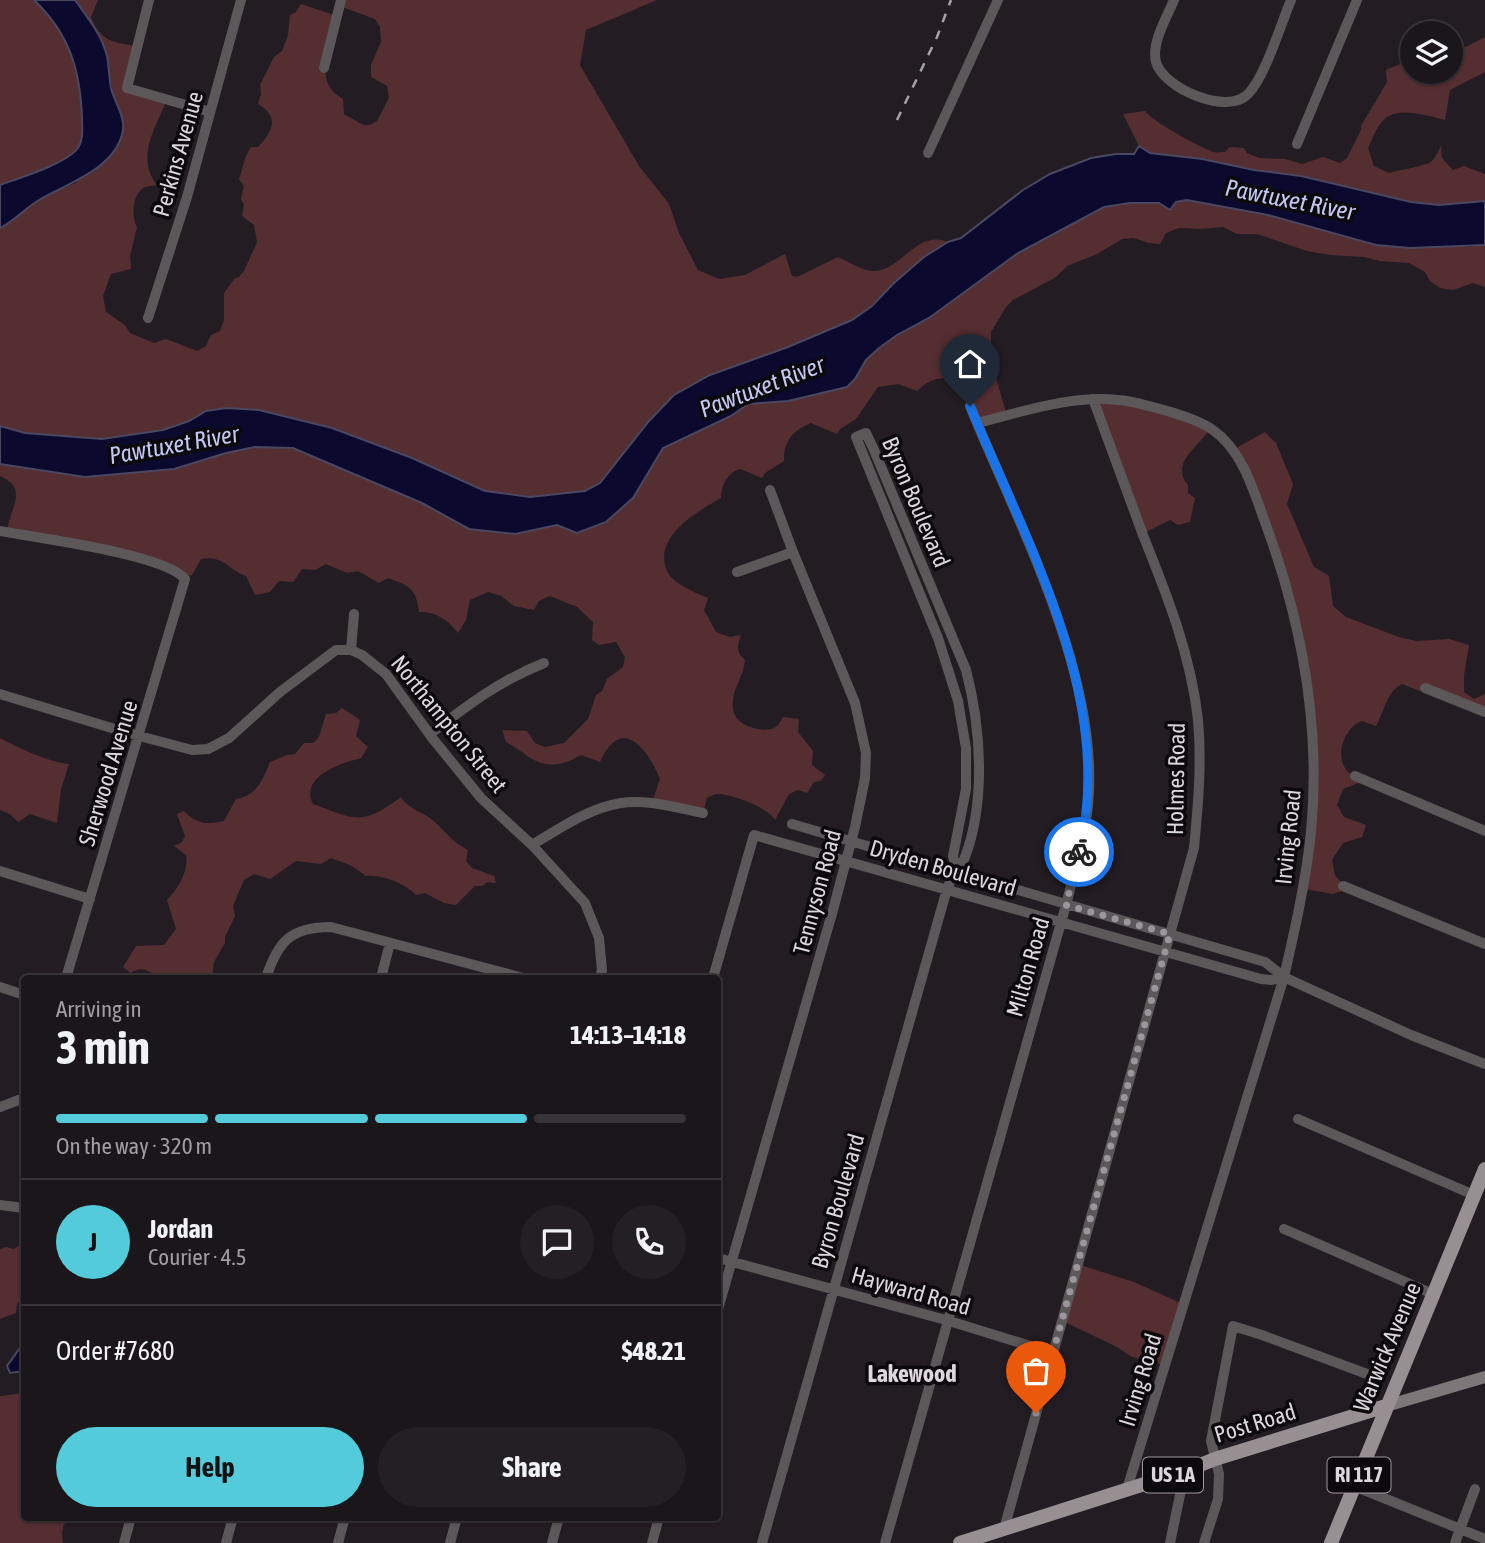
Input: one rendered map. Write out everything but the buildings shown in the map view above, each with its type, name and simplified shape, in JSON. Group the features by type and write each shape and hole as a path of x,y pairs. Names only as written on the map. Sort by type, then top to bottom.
{"main road":[{"name":"Warwick Avenue","path":"1332,1543 1485,1170"},
{"name":"Post Road","path":"960,1543 998,1535 1214,1459 1485,1377"}],"street":[{"path":"149,0 127,88 210,112"},
{"name":"Perkins Avenue","path":"148,318 187,197 242,0"},
{"path":"324,68 341,0"},
{"path":"928,153 998,0"},
{"path":"1174,0 1156,47 1155,59 1159,69 1193,94 1223,102 1235,101 1247,95 1258,80 1291,0"},
{"path":"1297,144 1357,0"},
{"name":"Holmes Road","path":"998,1535 1053,1353 1194,848 1200,788 1198,719 1186,654 1170,598 1093,399"},
{"name":"Irving Road","path":"977,423 1068,402 1119,400 1182,416 1211,428 1231,444 1252,488 1279,562 1298,628 1310,703 1314,774 1311,831 1303,889 1284,977 1126,1489"},
{"name":"Milton Road","path":"884,1543 1066,905 1081,847 1088,805 1088,765 1075,670 1019,519 970,406"},
{"name":"Byron Boulevard","path":"762,1543 947,889 965,859 974,822 980,768 974,708 966,670 874,450 866,433 860,433 856,437 950,672 959,710 966,748 966,789 953,856 956,870"},
{"name":"Tennyson Road","path":"721,1298 852,842 865,778 866,753 855,703 770,490"},
{"name":"Sherwood Avenue","path":"0,531 126,554 180,572 185,579 67,975"},
{"path":"737,572 793,552"},
{"path":"926,609 938,604"},
{"path":"0,694 139,736 192,750 208,749 229,738 280,692 335,650 351,650 354,614"},
{"name":"Northampton Street","path":"351,650 374,662 386,674 481,798 532,845 585,903 599,938 601,975"},
{"path":"430,734 482,695 513,676 544,663"},
{"path":"1425,688 1485,712"},
{"path":"959,710 974,708"},
{"path":"1355,776 1485,831"},
{"path":"532,845 574,820 621,803 642,802 704,813"},
{"name":"Dryden Boulevard","path":"792,824 1265,962 1284,977 1411,1035 1485,1064"},
{"name":"Dryden Boulevard","path":"714,975 754,835 1261,979 1272,981 1284,977"},
{"path":"0,871 90,899"},
{"path":"1343,886 1485,944"},
{"path":"268,975 285,941 296,932 309,927 331,927 491,974"},
{"path":"382,975 390,943"},
{"path":"0,987 21,994"},
{"path":"0,1107 21,1099"},
{"path":"1298,1119 1474,1195"},
{"path":"0,1205 21,1208"},
{"path":"1284,1229 1433,1294"},
{"name":"Hayward Road","path":"721,1259 946,1320 1053,1353"},
{"path":"1204,1543 1219,1499 1219,1475 1211,1441 1233,1326 1367,1374"},
{"path":"1170,1543 1185,1471"},
{"path":"1354,1486 1485,1539"},
{"path":"1455,1543 1475,1489"},
{"path":"124,1543 130,1521"},
{"path":"226,1543 232,1521"},
{"path":"338,1543 344,1521"},
{"path":"450,1543 456,1521"},
{"path":"552,1543 558,1521"},
{"path":"652,1543 658,1521"}],"shaded area":[{"path":"0,0 34,0 56,25 70,53 79,83 82,137 78,148 63,160 0,185"},
{"path":"75,0 98,0 91,17 103,36 115,42 137,46 128,85 166,102 152,133 147,154 151,175 157,185 145,187 135,200 134,217 137,227 130,256 131,269 111,274 103,296 106,312 125,325 130,333 154,343 166,339 197,351 206,346 211,335 220,331 224,320 224,293 244,271 257,242 254,225 242,216 244,205 241,199 244,186 239,179 251,147 258,147 272,124 269,114 258,104 260,85 274,57 282,51 288,35 290,15 296,12 301,4 337,16 325,62 328,83 343,99 344,114 363,125 370,125 377,121 389,98 387,86 371,77 371,65 381,42 380,27 375,19 342,7 342,0 657,0 586,30 580,65 639,166 669,204 679,233 698,270 719,279 745,275 785,254 792,276 797,277 838,257 860,268 874,271 893,264 927,241 937,239 948,242 924,257 872,307 852,320 710,375 649,421 600,483 585,491 530,497 485,491 412,458 332,428 259,410 206,411 189,421 163,430 102,439 25,433 0,426 0,228 30,205 76,183 120,114 112,89 107,55 97,33"},
{"path":"1485,37 1485,72 1463,83 1463,48"},
{"path":"1400,64 1400,84 1462,84 1450,90 1445,120 1411,113 1387,117 1379,126 1368,148 1374,166 1389,173 1419,166 1435,158 1441,146 1442,158 1453,170 1464,166 1485,174 1485,201 1442,205 1411,202 1301,177 1202,159 1150,153 1139,146 1123,114 1145,111 1177,134 1215,152 1225,152 1230,147 1244,148 1247,153 1259,158 1285,159 1302,164 1323,157 1340,163 1347,158 1361,126 1387,82 1386,70"},
{"path":"1187,200 1467,247 1485,245 1485,287 1473,283 1453,290 1440,288 1430,281 1425,272 1409,263 1307,251 1257,234 1237,234 1223,227 1179,228 1166,233 1160,244 1134,238 1122,239 1097,254 1067,266 1056,277 1013,300 1006,307 991,332 991,345 998,368 996,378 1006,412 977,420 963,383 950,379 933,380 917,391 898,384 878,387 856,419 837,434 811,423 791,437 785,448 784,461 765,473 762,478 740,469 732,473 724,484 721,498 690,518 671,536 664,559 670,576 685,588 708,598 704,610 716,632 730,637 741,635 738,649 745,660 733,699 736,718 745,725 762,730 774,728 783,717 799,719 798,732 813,751 812,765 825,775 821,781 814,782 807,793 798,790 789,794 775,820 758,806 724,795 717,794 707,798 703,813 652,802 660,779 655,767 641,747 625,738 616,740 600,762 581,755 556,764 534,760 506,742 502,730 527,731 535,743 545,747 564,743 588,719 596,695 602,691 607,679 623,667 625,657 616,642 599,645 592,640 593,622 577,607 550,596 539,601 534,610 514,606 501,596 488,592 470,600 466,620 458,633 441,617 419,612 414,593 407,586 388,578 379,583 358,571 347,573 326,564 315,570 302,569 293,582 279,581 270,592 255,595 246,576 215,559 201,559 192,575 186,576 179,570 7,532 16,493 9,481 0,476 0,464 85,477 174,469 255,447 293,448 422,503 469,529 515,534 557,525 577,533 633,498 663,448 731,416 748,404 788,401 855,379 866,360 879,348 929,318 1018,253 1104,207 1130,203 1160,203 1170,210 1176,202"},
{"path":"1096,400 1151,406 1209,431 1187,456 1182,470 1188,493 1195,498 1190,522 1178,525 1170,520 1144,533"},
{"path":"1265,432 1276,443 1293,484 1287,504 1314,567 1329,576 1333,606 1346,617 1399,637 1416,641 1449,639 1469,645 1464,692 1474,699 1485,694 1485,716 1402,684 1389,697 1376,726 1362,721 1351,728 1342,748 1342,762 1349,772 1363,781 1343,789 1337,805 1344,817 1366,825 1362,837 1343,843 1332,860 1335,875 1347,890 1332,894 1305,889 1315,773 1299,626 1236,448"},
{"path":"342,708 360,720 356,736 368,747 361,758 334,767 317,778 310,794 313,804 339,814 358,817 377,813 401,797 468,850 466,861 472,868 494,876 496,883 487,882 482,886 475,886 456,905 444,903 425,893 416,895 392,880 366,876 352,866 331,858 321,864 296,861 270,879 254,874 244,880 233,906 235,916 225,943 214,962 212,975 156,975 143,969 131,973 123,967 136,946 164,945 176,929 167,900 182,879 186,867 186,855 174,846 182,842 185,836 177,814 184,811 193,819 202,822 224,821 236,799 249,794 258,786 270,762 295,754 304,743 313,743 319,737 326,714 336,713"},
{"path":"0,738 44,758 69,764 61,789 57,823 30,814 18,822 10,814 0,810"},
{"path":"21,1244 21,1299 16,1313 0,1319 0,1249 14,1249"},
{"path":"1080,1265 1134,1282 1183,1304 1164,1365 1132,1357 1065,1322"},
{"path":"21,1393 21,1521 70,1521 64,1524 63,1543 0,1543 0,1396"}],"water":[{"path":"34,0 75,0 89,20 105,48 111,88 121,114 123,130 111,155 90,173 39,200 0,228 0,185 63,160 78,148 82,137 79,83 70,53 56,25"},
{"name":"Pawtuxet River","path":"1139,146 1150,153 1301,176 1411,202 1439,205 1485,201 1485,245 1410,248 1376,245 1268,215 1187,200 1176,202 1170,210 1159,203 1130,203 1104,207 1018,253 929,318 897,335 866,360 847,387 788,401 748,404 731,416 663,448 633,498 606,522 577,533 557,525 515,534 469,529 422,503 293,448 255,447 174,469 85,477 0,464 0,426 25,433 102,439 163,430 189,421 206,411 226,408 259,410 332,428 412,458 485,491 530,497 585,491 600,483 649,421 674,395 710,375 852,320 872,306 924,257 948,242 961,238 1023,190 1050,174 1091,158 1134,154"},
{"path":"20,1348 21,1371 10,1373 7,1366"}],"railway":[{"path":"897,120 937,37 951,0"}],"way so far":[{"path":"1036,1413 1170,934 1066,905 1079,852"}],"district":[{"name":"Lakewood","path":"912,1374"}],"route":[{"path":"970,406 1014,507 1075,670 1088,765 1088,805 1079,852"}]}
